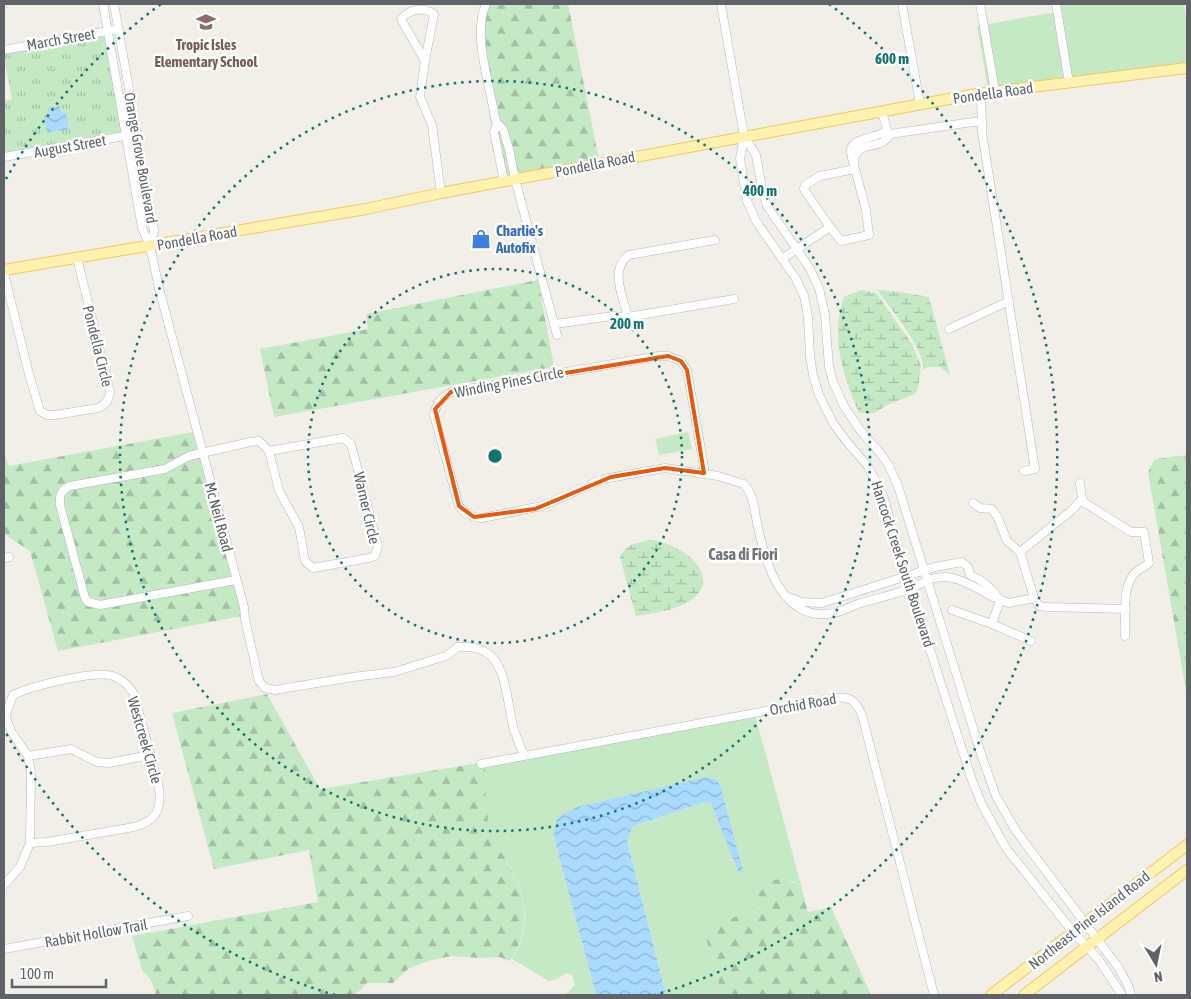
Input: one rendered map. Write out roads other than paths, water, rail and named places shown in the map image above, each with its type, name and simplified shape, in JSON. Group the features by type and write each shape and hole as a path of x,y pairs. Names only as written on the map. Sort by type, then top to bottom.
{"main road":[{"name":"Pondella Road","path":"4,272 366,209 504,181 981,93 1187,68"},
{"name":"Northeast Pine Island Road","path":"991,995 1187,845"},
{"name":"Northeast Pine Island Road","path":"1024,995 1187,870"}],"street":[{"name":"Orange Grove Boulevard","path":"103,4 142,228 150,246"},
{"name":"Orange Grove Boulevard","path":"114,4 154,231 150,246"},
{"path":"486,4 480,20 480,36 497,123 494,132 504,181"},
{"path":"721,4 744,136"},
{"path":"902,4 920,104"},
{"path":"980,4 994,91"},
{"path":"1056,4 1069,83"},
{"path":"425,61 402,19 406,13 420,9 428,9 434,14 420,96 432,125 442,193"},
{"name":"March Street","path":"4,50 119,29"},
{"path":"981,93 982,132 1035,468 1024,471"},
{"path":"882,111 888,133"},
{"path":"854,166 820,176 805,185 804,189 841,241 869,235 866,210 851,148 854,144 859,140 888,133 982,122"},
{"path":"497,123 503,129 509,149 515,179 557,335"},
{"name":"August Street","path":"4,157 137,134"},
{"name":"Hancock Creek South Boulevard","path":"744,136 756,155 767,206 809,267 819,288 824,307 828,358 833,382 848,414 881,454 898,486 996,796 1016,831 1118,967 1131,995"},
{"name":"Hancock Creek South Boulevard","path":"744,136 740,159 747,201 756,221 796,279 804,296 808,317 810,356 819,395 833,423 867,464 881,490 967,768 982,805 1006,848 1073,932 1099,960 1122,995"},
{"path":"133,179 144,178"},
{"path":"782,259 830,227"},
{"path":"628,317 618,279 618,272 623,259 629,255 715,240"},
{"name":"Mc Neil Road","path":"150,246 202,453 244,607 245,620 259,681 264,688 275,690 386,674 446,656 458,647 476,648 492,657 498,666 514,729 524,755"},
{"name":"Pondella Circle","path":"4,272 40,411 47,415 55,416 98,408 105,405 109,399 110,392 77,258"},
{"path":"555,324 612,316 628,317 734,299"},
{"path":"949,329 1009,301"},
{"name":"Winding Pines Circle","path":"704,473 687,370 681,361 668,356 632,360 451,392 444,395 435,409 434,415 457,500 462,510 474,517 482,518 535,509 611,477 666,468 704,473 744,484 748,488 753,497 757,524 765,554 783,593 795,606 811,613 825,615 911,589 927,580"},
{"name":"Warner Circle","path":"343,438 350,444 378,546 375,556 313,568 305,561 299,527 279,491 268,451 343,438"},
{"path":"236,580 93,605 85,598 60,505 60,494 64,488 70,486 165,469 183,458 258,441 268,451"},
{"path":"1080,483 1082,499 1085,503 1131,532 1144,532 1149,562 1136,572 1126,592 1125,636"},
{"path":"881,490 898,486"},
{"path":"1020,552 1071,511 1082,499"},
{"path":"973,503 980,508 992,509 998,518 1005,538 1020,552 1034,598 1039,606 1126,609"},
{"path":"783,593 789,598 801,602 822,603 935,567 962,562 968,566 970,575 977,578 997,594 999,599 992,624"},
{"path":"927,580 944,576 963,581 1009,604 1034,598"},
{"path":"952,610 992,624 1031,641"},
{"name":"Westcreek Circle","path":"4,694 13,695 30,688 76,678 106,674 115,676 130,688 134,694 159,788 160,799 158,809 154,817 144,824 47,842 30,843"},
{"path":"4,884 20,867 30,843 32,779 28,756 12,732 5,713 13,695"},
{"name":"Orchid Road","path":"481,764 835,698 844,697 852,699 859,707 862,715 934,995"},
{"path":"28,756 71,749 97,762 109,763 150,755"},
{"name":"Rabbit Hollow Trail","path":"4,949 188,916"}],"water":[{"path":"60,106 61,113 66,113 69,129 47,133 44,116 49,115 48,108"},
{"path":"707,777 715,779 720,784 743,871 740,873 738,871 711,803 704,802 633,826 627,841 666,995 596,995 554,837 557,820 577,807"}],"place":[{"name":"Tropic Isles Elementary School","path":"206,22"},
{"name":"Charlie's Autofix","path":"481,239"}],"district":[{"name":"Casa di Fiori","path":"743,554"}]}
